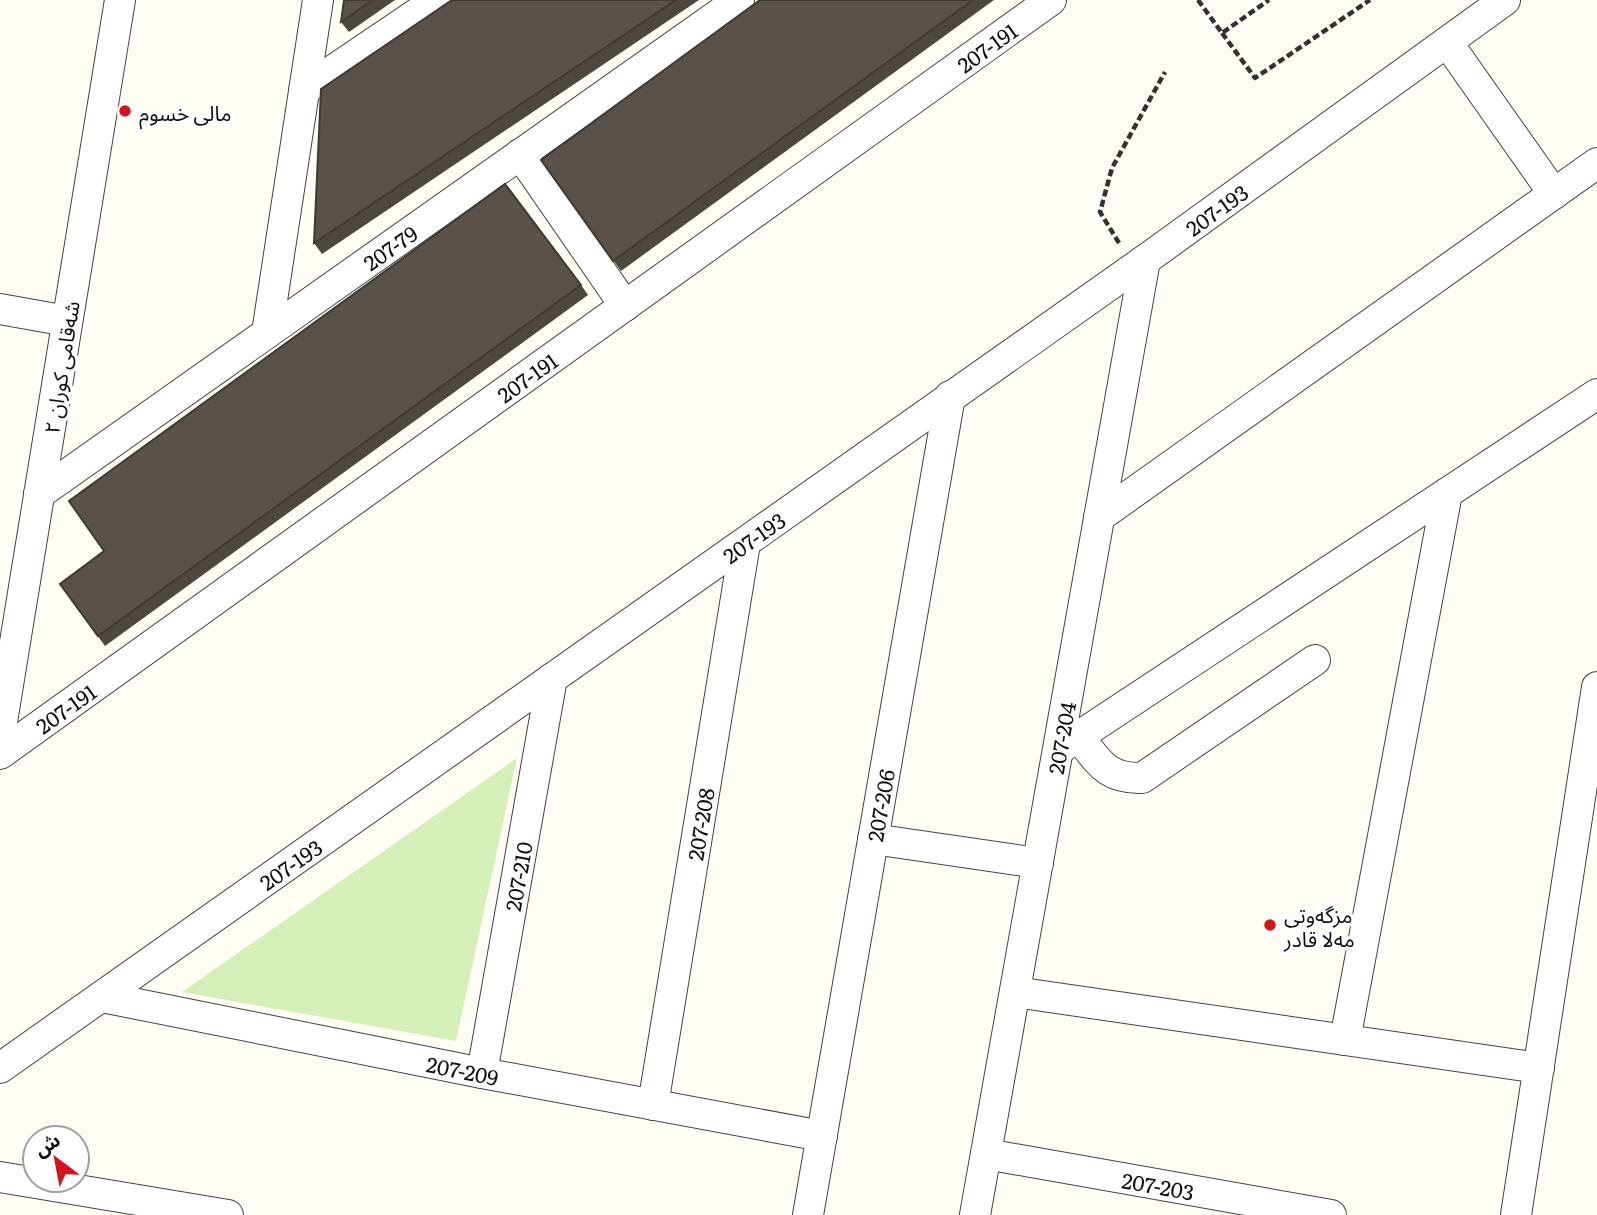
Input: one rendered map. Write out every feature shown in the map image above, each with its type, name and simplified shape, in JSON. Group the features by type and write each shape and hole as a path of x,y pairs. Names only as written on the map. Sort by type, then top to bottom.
{"street":[{"name":"شەقامی کوران ٢","path":"0,734 120,0"},
{"path":"267,333 318,0"},
{"path":"304,90 437,0"},
{"name":"207-79","path":"39,494 739,0"},
{"name":"207-191","path":"0,754 1051,0"},
{"name":"207-193","path":"0,1068 950,396 1133,253 1447,42 1505,0"},
{"path":"1447,42 1554,194"},
{"path":"520,154 625,306"},
{"path":"1099,517 1597,163"},
{"name":"207-204","path":"975,1215 1038,863 1068,743 1133,253"},
{"path":"0,309 67,321"},
{"path":"1315,660 1142,778 1121,779 1068,743 1597,394"},
{"name":"207-206","path":"808,1215 950,396"},
{"path":"1345,1040 1447,493"},
{"name":"207-208","path":"653,1105 744,543"},
{"name":"207-210","path":"482,1073 552,678"},
{"path":"1516,1215 1597,688"},
{"path":"873,839 1038,863"},
{"path":"1015,992 1539,1068"},
{"name":"207-209","path":"102,997 482,1073 822,1136"},
{"name":"207-203","path":"986,1154 1331,1215"},
{"path":"0,1177 228,1215"}],"path":[{"path":"1198,0 1255,78 1370,0"},
{"path":"1222,33 1269,0"},
{"path":"1133,253 1100,212 1112,168 1165,72"}],"green space":[{"path":"517,758 456,1041 182,992"}],"building":[{"path":"344,0 373,0 341,22"},
{"path":"452,0 676,0 314,243 321,89"},
{"path":"760,0 973,0 613,261 541,160"},
{"path":"505,184 581,285 98,636 60,584 104,551 69,501"}],"place":[{"name":"مالى خسوم","path":"125,111"},
{"name":"مزگەوتی مەلا قادر","path":"1270,925"}]}
